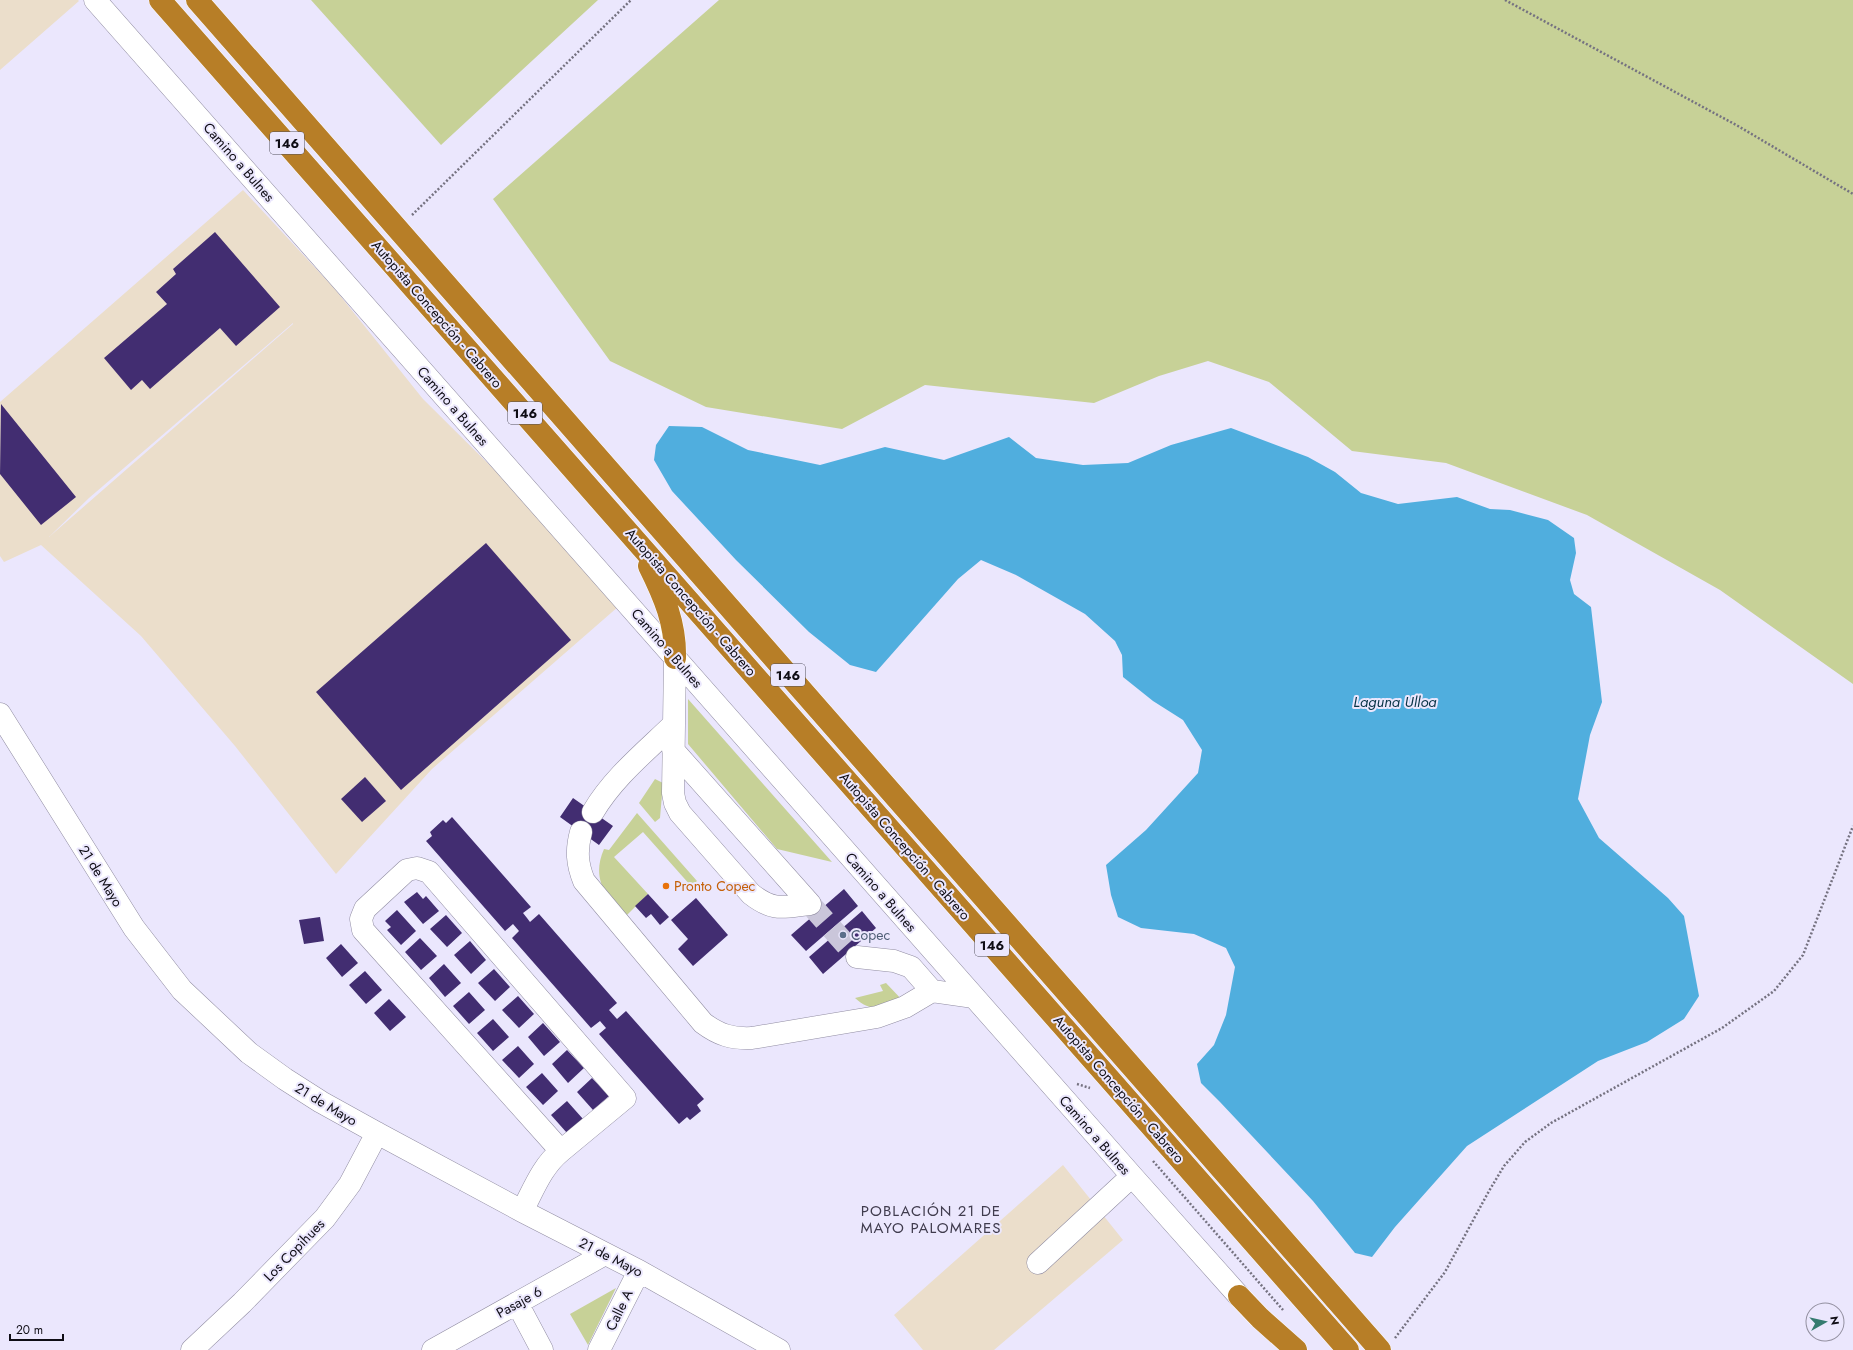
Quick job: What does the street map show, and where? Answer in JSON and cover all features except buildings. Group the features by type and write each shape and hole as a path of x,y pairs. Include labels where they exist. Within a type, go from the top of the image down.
{"highway":[{"name":"Autopista Concepción - Cabrero","path":"160,0 1348,1350"},
{"name":"Autopista Concepción - Cabrero","path":"197,0 397,229 1386,1347"},
{"path":"636,540 669,610 676,640 675,658"},
{"path":"1239,1296 1260,1318 1296,1350"}],"street":[{"name":"Camino a Bulnes","path":"96,0 1239,1296"},
{"path":"673,750 810,904 776,908 762,902 741,882 680,813 674,803 673,793 673,750 673,724 675,658"},
{"name":"21 de Mayo","path":"0,714 134,928 182,990 249,1053 291,1083 377,1133 522,1211 639,1271 778,1350"},
{"path":"593,812 602,797 614,783 673,724"},
{"path":"581,832 577,854 584,881 704,1023 719,1034 734,1038 752,1038 877,1017 905,1007 932,991 974,997"},
{"path":"522,1211 546,1167 561,1151 625,1098 429,872 418,868 407,870 364,909 361,919 363,930 561,1151"},
{"path":"857,957 894,961 911,968 932,991"},
{"name":"Los Copihues","path":"192,1350 242,1303 325,1218 350,1184 377,1133"},
{"path":"1038,1263 1132,1176"},
{"name":"Pasaje 6","path":"436,1349 605,1254"},
{"name":"Calle A","path":"599,1350 639,1271"},
{"path":"517,1303 542,1350"}],"path":[{"path":"397,229 632,0"},
{"path":"1505,0 1738,126 1853,194"},
{"path":"1386,1347 1445,1272 1504,1166 1525,1142 1551,1123 1722,1028 1774,991 1803,955 1853,826"},
{"path":"1070,1082 1089,1087 1093,1092"},
{"path":"1148,1155 1288,1316"}],"shaded area":[{"path":"0,0 78,0 79,1 0,70"},
{"path":"243,190 334,288 423,399 523,498 619,606 432,769 336,874 235,746 141,636 41,545 4,562 0,556 0,402","holes":["293,324 49,537 89,498"]},
{"path":"1063,1165 1123,1240 994,1350 923,1350 894,1315"}],"green space":[{"path":"311,0 598,0 441,145"},
{"path":"719,0 1853,0 1853,684 1720,590 1587,515 1446,463 1352,451 1269,382 1208,361 1159,376 1094,403 925,385 842,429 706,407 610,361 493,199"},
{"path":"688,699 832,862 777,849 688,744"},
{"path":"655,779 663,783 660,818 655,822 639,803"},
{"path":"637,813 697,881 691,886 643,832 614,857 648,894 623,919 602,886 599,869 600,860 604,849 609,850"},
{"path":"886,983 905,1003 873,1008 861,1003 855,998 883,991 880,985"},
{"path":"616,1288 588,1345 570,1314"}],"water":[{"name":"Laguna Ulloa","path":"669,426 702,427 748,450 820,465 885,447 944,460 1009,437 1036,458 1083,465 1128,463 1171,445 1231,428 1308,457 1335,472 1361,493 1398,504 1457,497 1490,509 1510,510 1548,520 1574,538 1576,553 1570,580 1574,594 1591,607 1602,702 1590,735 1578,799 1599,838 1668,898 1684,916 1699,996 1684,1019 1647,1042 1598,1061 1467,1146 1395,1227 1372,1257 1355,1253 1313,1201 1201,1083 1197,1064 1214,1045 1226,1015 1235,967 1226,948 1194,934 1141,928 1118,917 1111,895 1106,865 1146,830 1198,773 1202,750 1183,720 1153,701 1123,677 1122,655 1115,641 1085,614 1016,575 981,560 958,579 876,672 850,665 809,632 736,560 672,491 654,460 656,445"}],"tunnel":[{"path":"810,904 857,957"}],"place":[{"name":"Pronto Copec","path":"666,886"},
{"name":"Copec","path":"843,935"}],"district":[{"name":"POBLACIÓN 21 DE MAYO PALOMARES","path":"931,1220"}]}
